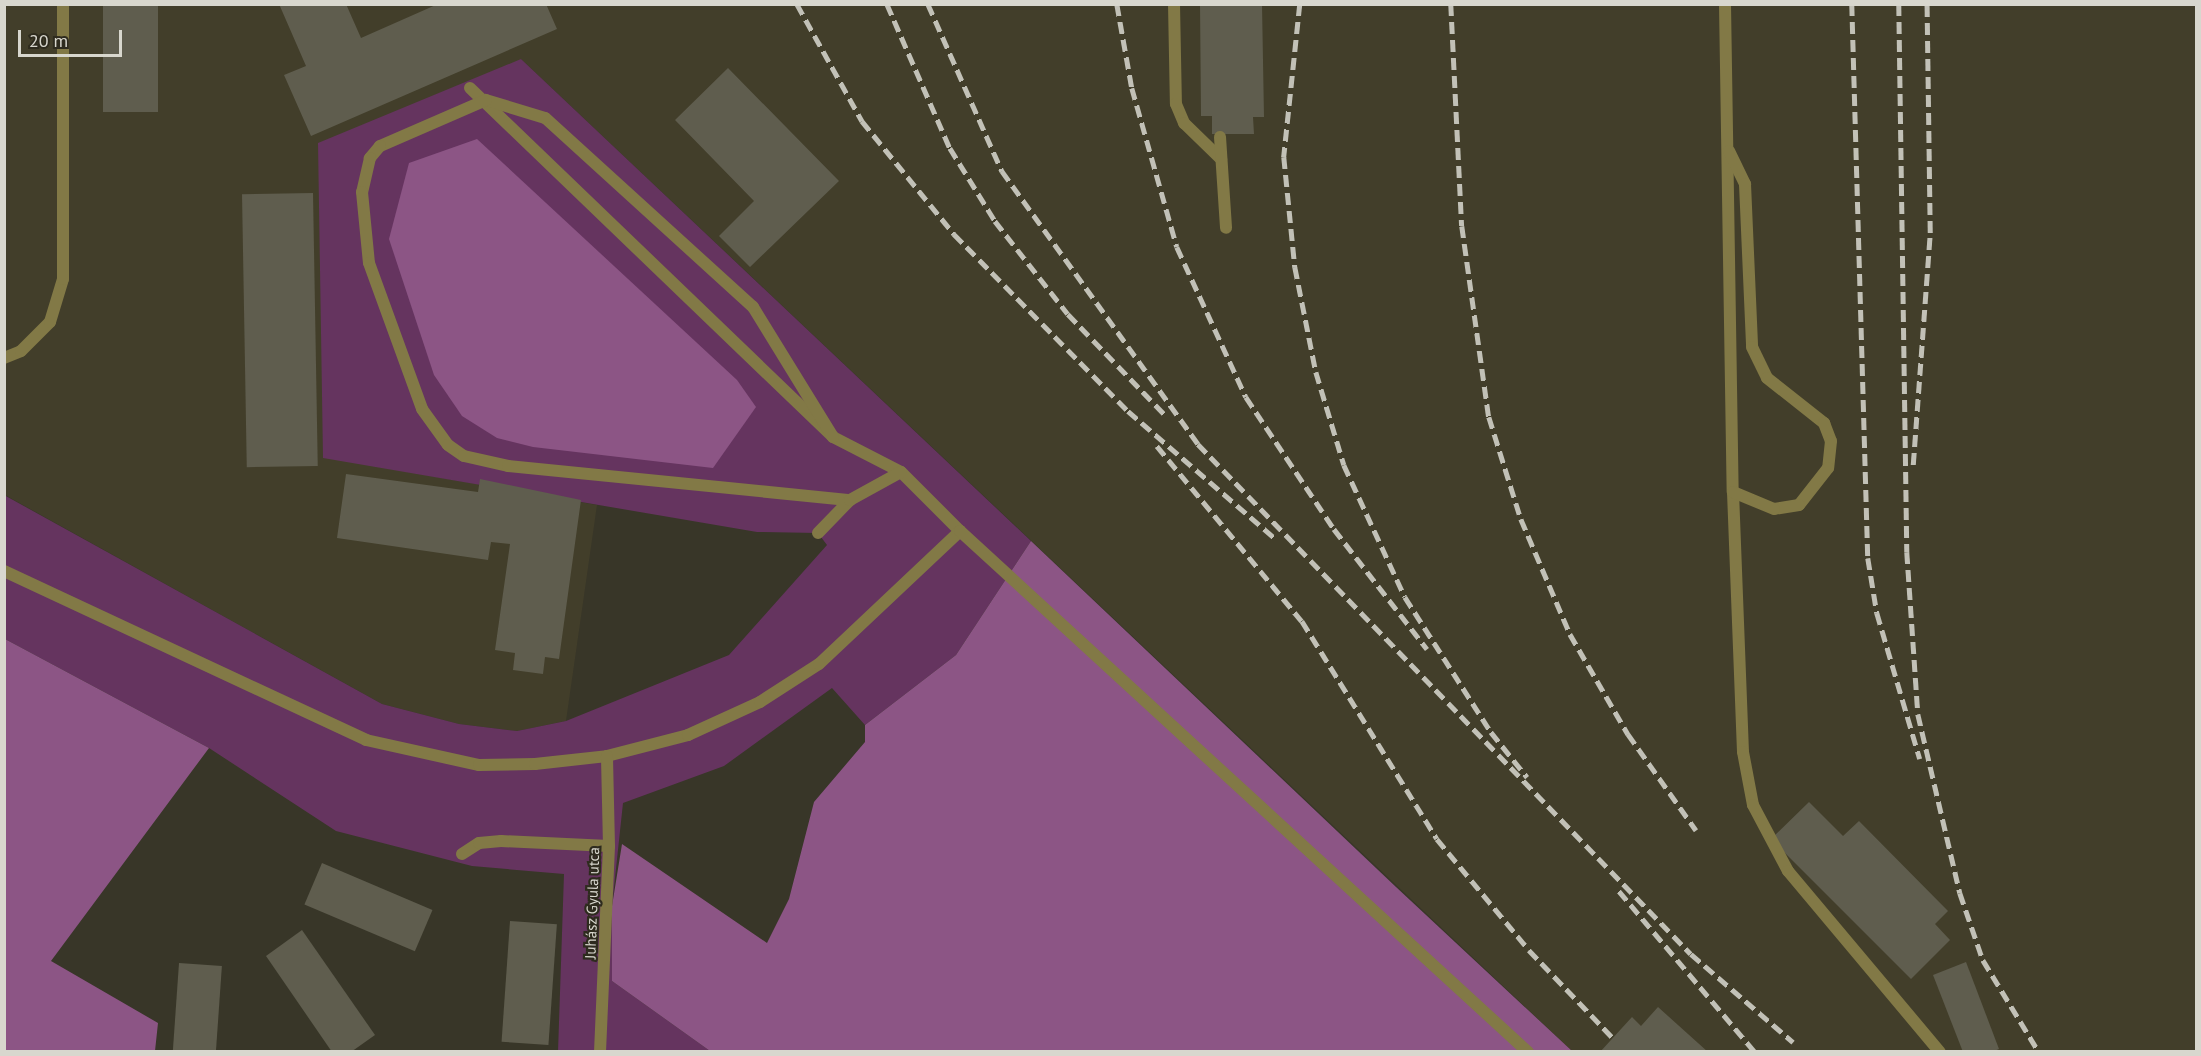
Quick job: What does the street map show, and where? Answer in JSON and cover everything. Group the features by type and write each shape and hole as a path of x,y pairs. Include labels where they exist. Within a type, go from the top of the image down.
{"street":[{"path":"4,358 21,351 50,322 63,279 63,4"},
{"path":"1174,4 1176,104 1184,123 1221,159"},
{"path":"1725,4 1733,492 1743,752 1753,805 1767,840 1788,871 1940,1052"},
{"path":"470,88 486,100 833,438 901,472 960,531 1528,1052"},
{"path":"833,438 753,307 545,118 486,100 380,146 370,158 362,192 369,263 422,409 448,445 464,456 508,466 850,500"},
{"path":"1220,137 1226,228"},
{"path":"1728,148 1745,184 1752,347 1767,378 1824,423 1832,441 1828,468 1799,505 1774,509 1733,492"},
{"path":"818,533 850,500 901,472"},
{"path":"4,571 366,740 479,765 607,756 688,735 760,702 819,664 960,531"},
{"name":"Juhász Gyula utca","path":"600,1052 609,846 607,756"},
{"path":"462,854 479,843 501,841 609,846"}],"shaded area":[{"path":"4,5 2196,5 2196,1051 1572,1051 521,59 323,457 597,505 566,721 517,731 459,724 382,704 5,495"},
{"path":"521,59 1031,541 956,655 865,725 832,688 724,766 623,803 612,906 612,981 710,1051 558,1052 564,874 472,866 336,831 209,748 5,639 4,495 382,704 459,724 517,731 566,721 729,655 827,545 818,533 757,532 323,458 318,143"},
{"path":"477,139 737,380 756,407 713,468 533,447 497,438 462,416 434,375 389,239 409,163"},
{"path":"1031,541 1572,1051 710,1051 612,981 612,906 622,844 767,943 789,899 814,802 865,742 865,725 956,655"},
{"path":"5,639 209,748 51,961 158,1023 155,1051 5,1051"}],"building":[{"path":"103,4 158,4 158,112 103,112"},
{"path":"279,4 346,4 361,38 438,4 546,4 557,29 311,136 284,75 306,66"},
{"path":"1200,4 1262,4 1264,117 1253,117 1254,134 1212,134 1212,116 1201,116"},
{"path":"728,68 839,181 750,267 719,236 754,201 675,120"},
{"path":"313,193 318,466 247,467 242,194"},
{"path":"346,474 478,492 480,479 581,500 559,659 545,657 543,674 513,670 515,653 495,650 510,544 491,542 488,560 337,538"},
{"path":"1809,802 1843,836 1859,821 1948,911 1935,924 1950,940 1911,979 1771,839"},
{"path":"322,863 432,910 415,951 304,904"},
{"path":"510,921 557,924 548,1045 502,1042"},
{"path":"302,930 375,1035 351,1052 332,1052 266,956"},
{"path":"1966,962 1999,1049 1992,1052 1963,1052 1933,975"},
{"path":"179,963 222,966 216,1052 173,1052"},
{"path":"1658,1007 1708,1052 1600,1052 1632,1017 1641,1026"}],"railway":[{"path":"797,4 862,121 954,234 1128,411 1276,539"},
{"path":"887,4 950,148 995,221 1068,314 1166,416"},
{"path":"928,4 1002,171 1198,444 1691,954 1793,1042"},
{"path":"1117,4 1132,88 1177,247 1246,397 1334,529 1427,649"},
{"path":"1300,4 1284,157 1295,267 1316,372 1344,465 1405,597 1491,732 1527,777"},
{"path":"1451,4 1462,226 1489,417 1521,519 1570,634 1628,734 1696,830"},
{"path":"1852,4 1868,558 1877,613 1920,759"},
{"path":"1899,4 1907,552 1918,714 1960,893 1983,960 2039,1052"},
{"path":"1913,465 1930,233 1927,4"},
{"path":"1157,446 1302,621 1437,839 1529,950 1612,1037"},
{"path":"1619,891 1755,1052"}]}
